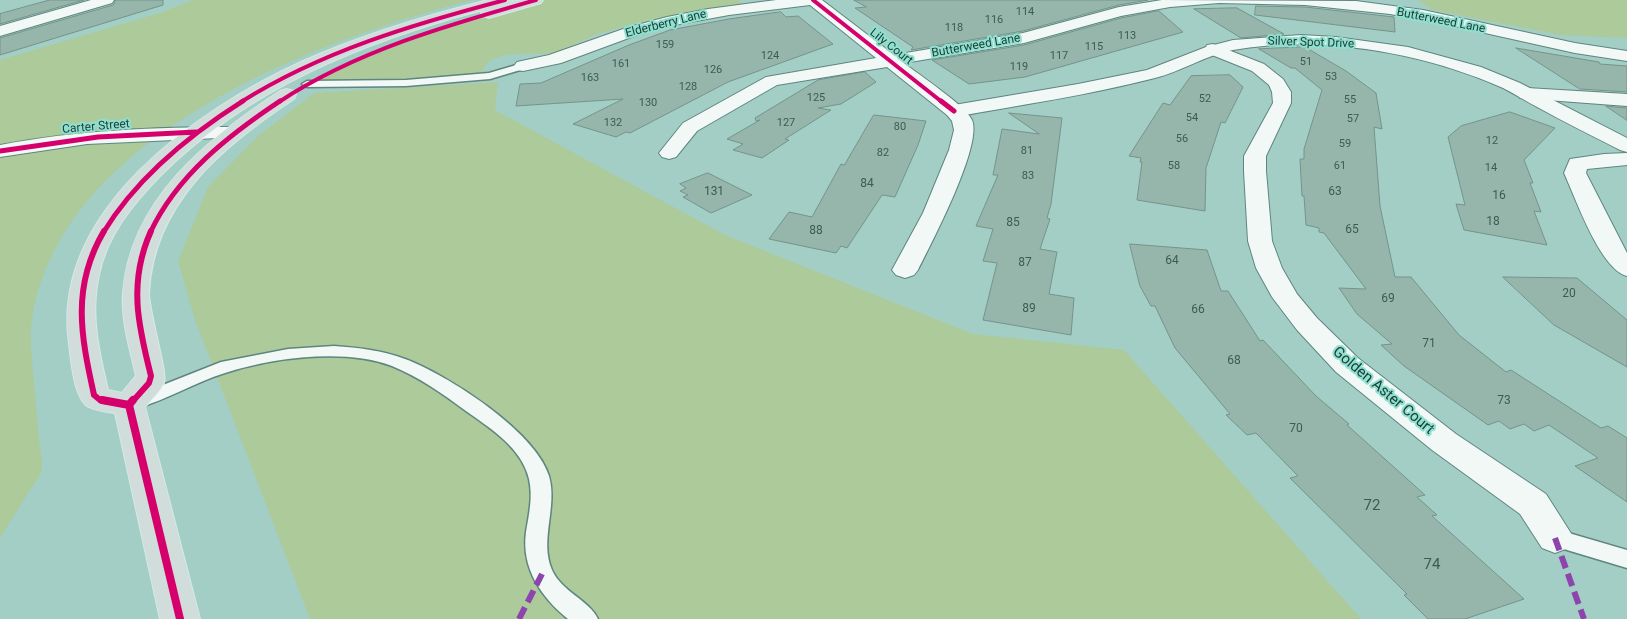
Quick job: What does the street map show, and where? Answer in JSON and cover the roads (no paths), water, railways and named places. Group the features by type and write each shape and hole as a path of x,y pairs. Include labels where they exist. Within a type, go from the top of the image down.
{"main road":[{"path":"129,405 100,400 94,395 81,333 81,302 86,272 97,244 123,204 166,157 196,132 259,91 336,54 400,29 505,0"},
{"path":"129,405 149,383 151,376 140,327 136,296 139,266 148,237 159,216 180,185 202,162 234,132 272,105 308,84 358,59 419,35 536,0"},
{"path":"129,405 180,619"}],"street":[{"path":"0,32 107,0"},
{"name":"Lily Court","path":"813,0 954,111 962,120 964,130 959,150 935,213 905,270"},
{"name":"Elderberry Lane","path":"524,66 559,59 622,34 676,20 717,12 813,0"},
{"name":"Butterweed Lane","path":"670,152 690,126 772,81 1024,38 1118,12 1170,3 1215,0"},
{"name":"Butterweed Lane","path":"1223,0 1289,0 1423,15 1560,46 1627,56"},
{"name":"Silver Spot Drive","path":"954,111 1154,74 1213,49 1245,43 1301,40 1361,45 1453,64 1508,84 1627,146"},
{"name":"Golden Aster Court","path":"1213,49 1261,69 1280,85 1284,94 1282,102 1261,141 1255,156 1255,163 1260,240 1269,268 1285,297 1307,324 1347,365 1444,442 1533,504 1555,538"},
{"path":"1526,94 1627,100"},
{"name":"Carter Street","path":"0,151 98,137 234,132"},
{"path":"1627,159 1578,164 1576,172 1614,254 1627,268"}],"lane":[{"path":"308,84 391,83 490,76 524,66"},
{"path":"129,405 224,367 278,357 345,352 371,355 396,362 445,386 508,433 527,454 538,474 541,497 536,550 542,574 559,598 586,619"},
{"path":"1555,538 1627,559"}]}
